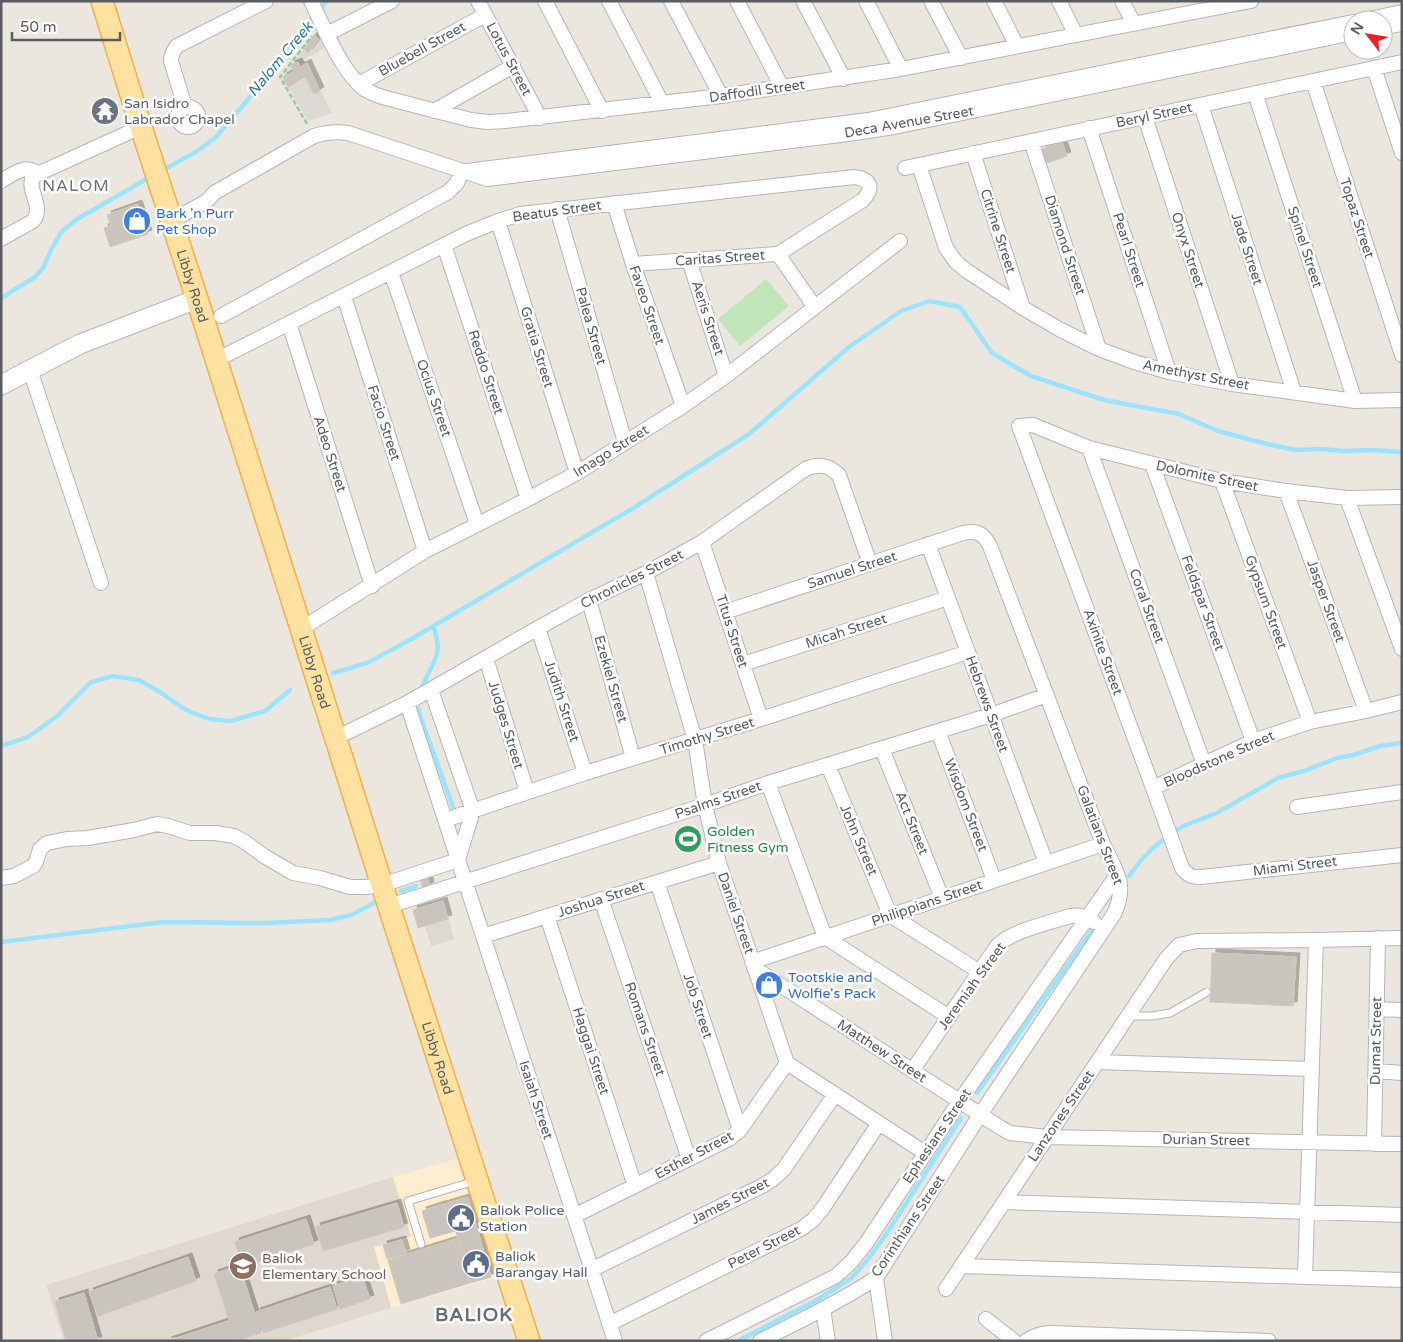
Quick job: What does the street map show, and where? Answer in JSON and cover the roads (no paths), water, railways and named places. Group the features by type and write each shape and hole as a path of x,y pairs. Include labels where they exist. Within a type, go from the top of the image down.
{"main road":[{"name":"Libby Road","path":"102,1 143,135 529,1341"}],"street":[{"path":"185,107 171,61 174,49 266,1"},
{"path":"323,25 392,1"},
{"name":"Lotus Street","path":"478,1 540,118"},
{"path":"545,1 602,111"},
{"path":"609,1 662,103"},
{"path":"671,1 721,96"},
{"path":"737,1 782,87"},
{"path":"803,1 844,79"},
{"path":"866,1 901,69"},
{"path":"931,1 961,58"},
{"path":"994,1 1017,46"},
{"path":"1059,1 1076,35"},
{"path":"1122,1 1134,24"},
{"name":"Daffodil Street","path":"312,3 343,64 359,84 376,95 471,120 488,122 602,111 844,79 1134,24 1194,7 1251,1"},
{"name":"Bluebell Street","path":"359,84 485,15"},
{"name":"Deca Avenue Street","path":"170,217 207,201 214,193 314,136 325,132 348,133 462,171 598,160 859,127 1234,52 1343,28"},
{"name":"Beryl Street","path":"956,262 946,248 912,166 1402,62"},
{"path":"434,111 513,66"},
{"path":"1374,68 1402,153"},
{"name":"Topaz Street","path":"1313,81 1402,355"},
{"name":"Spinel Street","path":"1254,93 1355,401"},
{"name":"Jade Street","path":"1201,105 1294,392"},
{"name":"Onyx Street","path":"1145,117 1232,384"},
{"name":"Pearl Street","path":"1089,128 1169,372"},
{"path":"1,239 36,218 37,210 31,184 33,176 143,135"},
{"name":"Diamond Street","path":"1031,141 1099,349"},
{"name":"Citrine Street","path":"973,154 1024,308"},
{"path":"1,181 26,169 32,169 38,174"},
{"path":"221,316 448,192 457,183 462,171"},
{"name":"Beatus Street","path":"216,360 466,234 520,214 854,177 865,179 868,183"},
{"name":"Caritas Street","path":"633,264 778,254 863,200 869,192 870,187 868,183"},
{"name":"Faveo Street","path":"614,203 633,264 683,406"},
{"name":"Palea Street","path":"557,209 625,442"},
{"name":"Gratia Street","path":"498,221 577,473"},
{"name":"Imago Street","path":"301,629 425,551 528,500 577,473 683,406 726,376 900,241"},
{"name":"Reddo Street","path":"444,245 528,500"},
{"path":"778,254 814,306"},
{"name":"Aeris Street","path":"689,260 726,376"},
{"name":"Amethyst Street","path":"956,262 967,271 1059,329 1099,349 1134,362 1169,372 1232,384 1355,401 1402,400"},
{"name":"Ocius Street","path":"391,272 477,524"},
{"name":"Facio Street","path":"344,296 425,551"},
{"path":"1,384 80,344 197,299"},
{"name":"Adeo Street","path":"289,323 372,586"},
{"path":"30,370 101,583"},
{"name":"Dolomite Street","path":"1018,426 1032,425 1089,448 1222,482 1347,498 1402,497"},
{"name":"Axinite Street","path":"1018,426 1171,841 1182,868 1189,876"},
{"name":"Coral Street","path":"1089,448 1204,764"},
{"name":"Feldspar Street","path":"1152,464 1253,741"},
{"name":"Chronicles Street","path":"336,738 407,704 538,628 702,542 800,472 818,465 832,469 839,475 870,564"},
{"name":"Gypsum Street","path":"1222,482 1310,722"},
{"name":"Jasper Street","path":"1286,491 1366,711"},
{"path":"1347,498 1402,648"},
{"name":"Samuel Street","path":"725,612 962,533 979,533"},
{"name":"Galatians Street","path":"979,533 987,540 990,546 1103,844 1120,883 1121,896 1114,914 980,1115"},
{"name":"Titus Street","path":"702,542 761,719"},
{"name":"Hebrews Street","path":"928,544 1046,863"},
{"name":"Daniel Street","path":"646,573 695,740 705,805 718,863 788,1063"},
{"name":"Micah Street","path":"743,664 948,598"},
{"name":"Ezekiel Street","path":"589,600 633,758"},
{"name":"Judith Street","path":"538,628 585,773"},
{"name":"Timothy Street","path":"445,820 585,773 695,740 968,652"},
{"name":"Judges Street","path":"486,658 527,792"},
{"path":"1,878 14,876 32,866 36,862 40,849 46,843 88,838 161,824 190,833 215,833 239,838 293,873 350,886 366,887 382,884 458,860 473,811 431,690"},
{"name":"Psalms Street","path":"389,906 768,783 991,715 1047,695"},
{"name":"Bloodstone Street","path":"1153,788 1253,741 1310,722 1402,702"},
{"name":"Isaiah Street","path":"407,704 615,1341"},
{"name":"Wisdom Street","path":"938,731 994,880"},
{"name":"Act Street","path":"882,749 942,898"},
{"name":"John Street","path":"828,766 890,915"},
{"path":"768,783 825,937 949,1017"},
{"path":"1297,807 1402,792"},
{"name":"Philippians Street","path":"753,965 825,937 1103,844"},
{"name":"Miami Street","path":"1189,876 1194,878 1402,855"},
{"name":"Joshua Street","path":"483,936 718,863"},
{"name":"Ephesians Street","path":"706,1341 836,1276 852,1261 867,1242 959,1102 1117,875"},
{"name":"Job Street","path":"657,882 740,1130"},
{"name":"Romans Street","path":"601,899 689,1159"},
{"path":"890,915 980,972"},
{"name":"Jeremiah Street","path":"912,1071 997,946 1003,940 1009,936 1070,916 1077,915 1087,918"},
{"name":"Haggai Street","path":"547,916 635,1186"},
{"path":"1087,918 1104,929"},
{"name":"Dumat Street","path":"1374,1144 1378,938"},
{"path":"1305,1277 1316,940 1402,938"},
{"name":"Lanzones Street","path":"946,1289 1166,959 1180,945 1197,941 1316,940"},
{"name":"Matthew Street","path":"753,965 959,1102 1010,1133"},
{"path":"1376,1009 1402,1010"},
{"path":"1097,1062 1312,1069"},
{"path":"788,1063 925,1153"},
{"name":"Esther Street","path":"574,1216 725,1142 740,1130 788,1063"},
{"path":"1376,1071 1402,1073"},
{"name":"James Street","path":"592,1270 773,1179 784,1169 835,1094"},
{"name":"Corinthians Street","path":"760,1341 823,1309 876,1278 980,1115"},
{"name":"Peter Street","path":"609,1324 801,1229 813,1220 823,1208 879,1123"},
{"name":"Durian Street","path":"1010,1133 1047,1137 1402,1144"},
{"path":"1004,1202 1402,1215"},
{"path":"961,1266 1402,1280"},
{"path":"876,1278 885,1341"},
{"path":"823,1309 828,1341"},
{"path":"986,1319 1014,1341"},
{"path":"1026,1341 1032,1336 1050,1333 1269,1341"}],"lane":[{"path":"1128,1016 1152,1016 1170,1013 1207,992"},
{"path":"421,1244 408,1201 477,1180"}],"waterway":[{"name":"Nalom Creek","path":"161,171 194,153 215,138 327,1"},
{"name":"Nalom Creek","path":"1,298 35,277 43,268 62,231 77,219 152,176"},
{"path":"333,673 367,663 408,641 635,507 749,434 849,347 901,311 929,301 960,307 992,353 1031,376 1104,400 1179,414 1218,431 1296,450 1402,452"},
{"path":"423,685 438,651 433,626"},
{"path":"1,746 28,737 56,717 91,682 113,676 139,680 186,710 209,719 231,721 265,711 290,690"},
{"path":"419,709 456,815"},
{"path":"1129,876 1151,850 1183,826 1217,813 1278,778 1304,771 1337,758 1380,746 1402,743"},
{"path":"401,891 416,886"},
{"path":"1,942 163,922 266,923 330,920 351,915 376,902"},
{"path":"977,1093 1093,929"},
{"path":"738,1341 817,1300 850,1279 865,1263 885,1236 961,1118"}],"place":[{"name":"San Isidro Labrador Chapel","path":"105,111"},
{"name":"Bark 'n Purr Pet Shop","path":"137,221"},
{"name":"Golden Fitness Gym","path":"688,839"},
{"name":"Tootskie and Wolfie's Pack","path":"769,985"},
{"name":"Baliok Police Station","path":"461,1218"},
{"name":"Baliok Barangay Hall","path":"476,1264"},
{"name":"Baliok Elementary School","path":"243,1266"}],"district":[{"name":"NALOM","path":"76,186"},
{"name":"BALIOK","path":"474,1315"}]}
